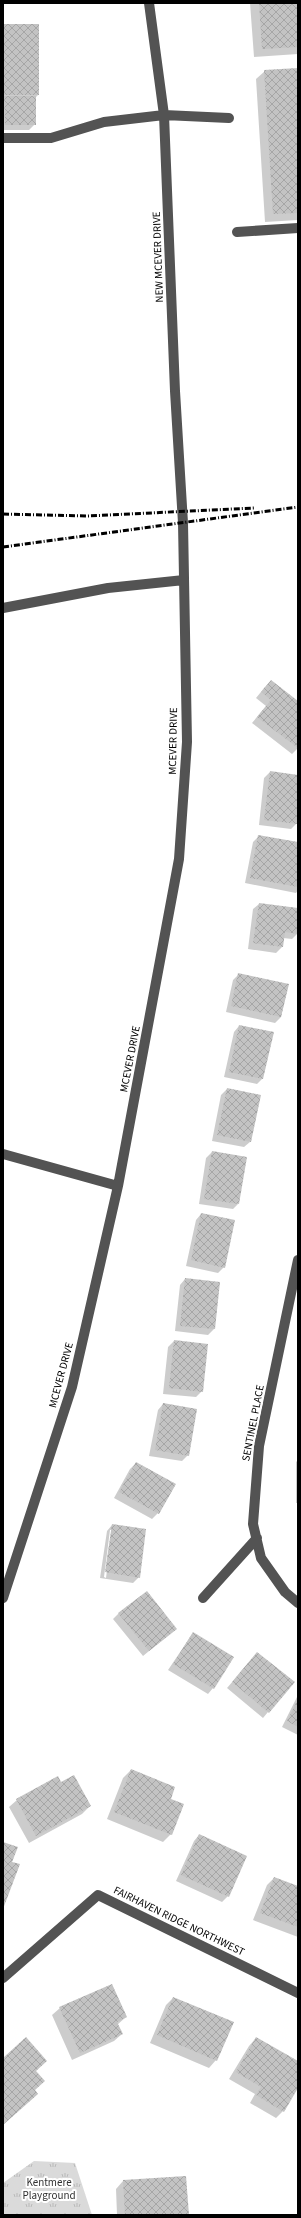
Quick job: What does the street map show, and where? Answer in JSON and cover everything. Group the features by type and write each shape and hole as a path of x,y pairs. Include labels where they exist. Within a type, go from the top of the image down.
{"street":[{"name":"NEW MCEVER DRIVE","path":"148,3 164,115 175,391 182,511"},
{"path":"3,138 51,138 104,122 164,115 229,118"},
{"path":"237,232 298,228"},
{"name":"MCEVER DRIVE","path":"3,1598 72,1387 118,1186 179,859 187,742 182,511"},
{"path":"3,608 108,588 184,580"},
{"path":"3,1154 118,1186"},
{"name":"SENTINEL PLACE","path":"298,1260 258,1446 253,1524 261,1558 285,1592 298,1603"},
{"path":"202,1598 256,1538"},
{"name":"FAIRHAVEN RIDGE NORTHWEST","path":"3,1978 98,1895 298,1994"}],"green space":[{"name":"Kentmere Playground","path":"34,2161 75,2163 92,2215 3,2215 3,2183"}],"building":[{"path":"259,3 298,3 298,47 262,49"},
{"path":"3,24 39,24 39,95 3,95"},
{"path":"298,68 298,213 273,214 264,70"},
{"path":"4,96 36,96 36,125 5,125"},
{"path":"271,680 298,701 298,748 257,717 271,700 261,692"},
{"path":"270,771 298,775 298,824 264,820"},
{"path":"258,835 298,842 298,887 250,878"},
{"path":"259,903 298,908 298,934 285,932 283,947 253,943"},
{"path":"238,973 289,984 281,1017 231,1006"},
{"path":"239,1025 274,1032 263,1079 229,1072"},
{"path":"227,1088 261,1095 251,1142 217,1135"},
{"path":"212,1151 247,1157 239,1204 204,1199"},
{"path":"201,1213 235,1220 225,1268 191,1260"},
{"path":"185,1278 220,1282 215,1329 180,1326"},
{"path":"174,1340 208,1344 203,1392 169,1388"},
{"path":"163,1403 197,1409 189,1456 155,1450"},
{"path":"136,1462 176,1484 159,1514 119,1492"},
{"path":"112,1524 146,1529 140,1578 105,1572"},
{"path":"147,1591 177,1629 149,1651 118,1613"},
{"path":"193,1632 234,1657 214,1689 173,1664"},
{"path":"257,1652 295,1682 269,1713 232,1682"},
{"path":"298,1699 298,1727 287,1721"},
{"path":"131,1769 175,1787 171,1799 184,1804 172,1835 114,1812"},
{"path":"74,1775 91,1806 36,1836 16,1799 58,1776 61,1782"},
{"path":"199,1834 247,1856 229,1897 181,1875"},
{"path":"3,1842 18,1847 12,1862 20,1864 3,1909"},
{"path":"274,1877 298,1886 298,1927 260,1913"},
{"path":"112,1984 127,2017 117,2022 123,2034 80,2053 59,2007"},
{"path":"173,1997 234,2022 217,2061 157,2035"},
{"path":"26,2037 47,2061 36,2071 45,2081 35,2090 38,2094 3,2125 3,2058"},
{"path":"256,2037 298,2061 298,2088 284,2112 256,2095 261,2087 236,2072"},
{"path":"186,2176 189,2215 125,2215 123,2180"}],"railway":[{"path":"3,547 298,507"},
{"path":"3,514 87,516 254,508"}]}
